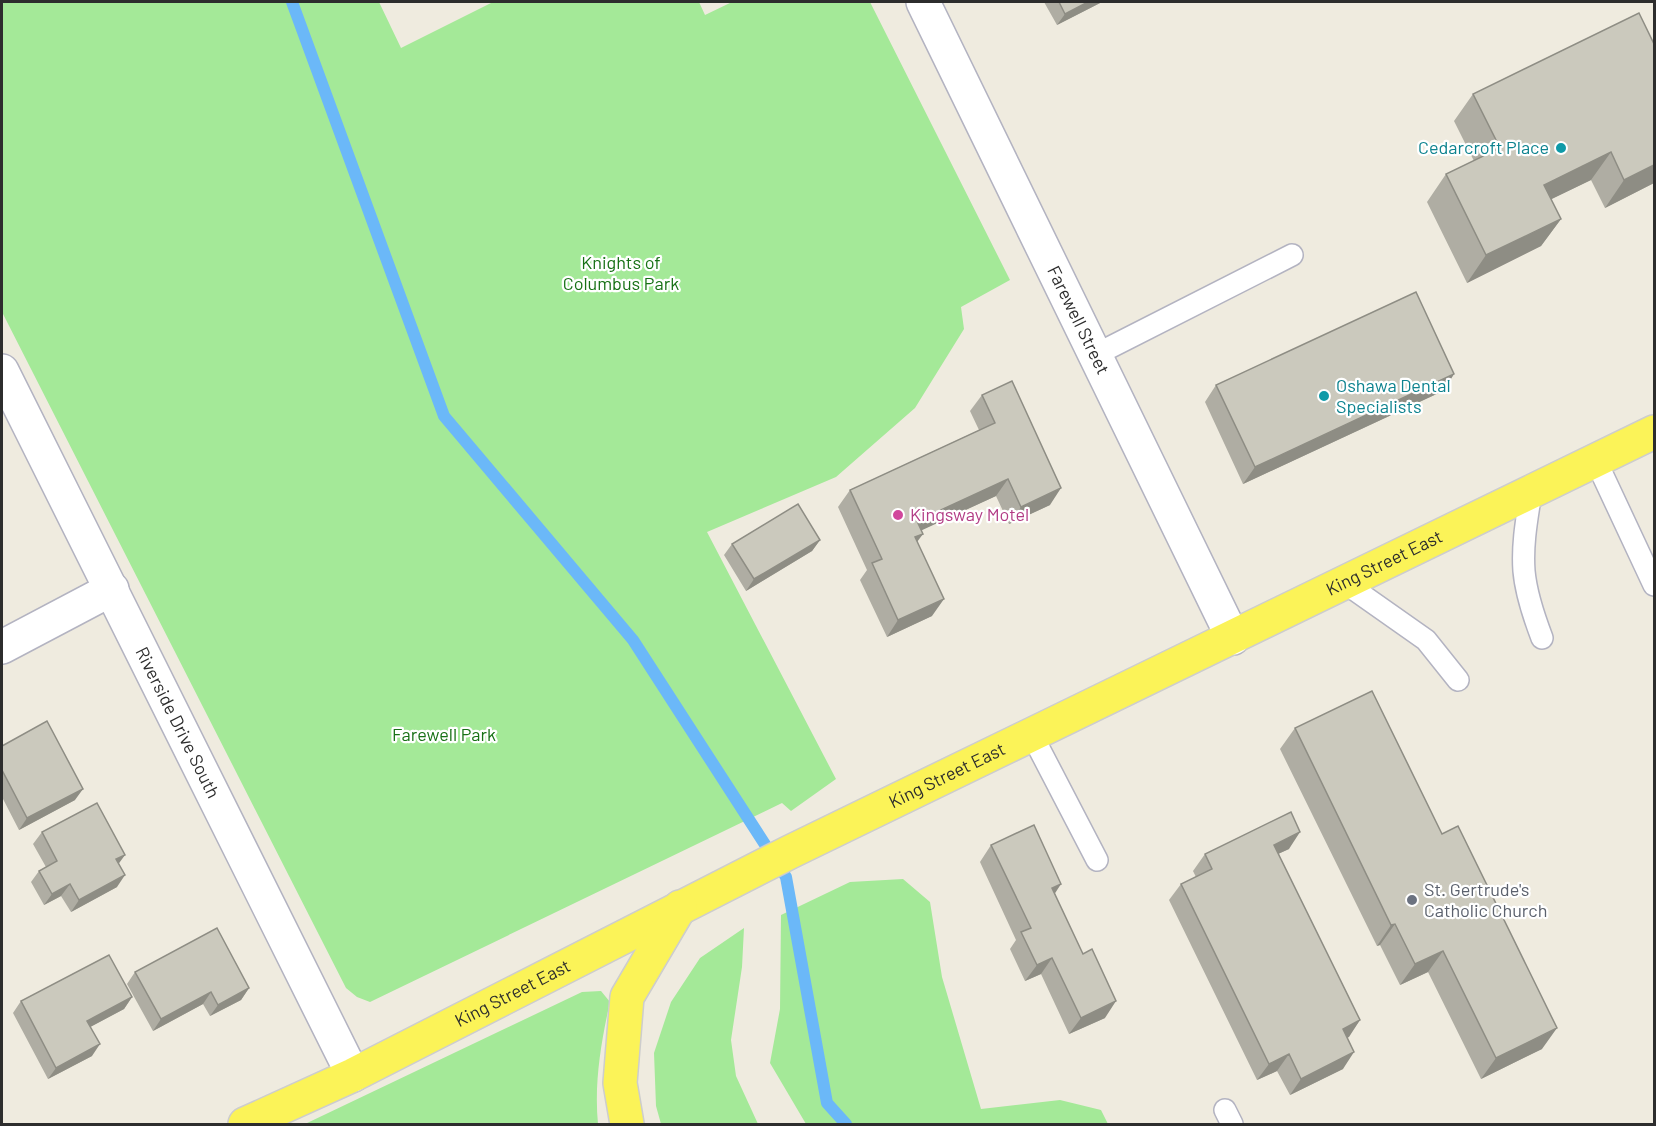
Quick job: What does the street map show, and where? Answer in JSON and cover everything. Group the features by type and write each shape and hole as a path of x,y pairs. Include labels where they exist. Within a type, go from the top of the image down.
{"main road":[{"name":"King Street East","path":"245,1125 354,1075 790,852 1654,432"},
{"path":"627,1125 620,1083 627,997 680,907"}],"street":[{"name":"Farewell Street","path":"923,2 1233,638"},
{"name":"Riverside Drive South","path":"2,371 354,1075"},
{"path":"2,647 112,589"}],"lane":[{"path":"1095,355 1292,255"},
{"path":"1596,461 1654,585"},
{"path":"1531,492 1524,541 1524,573 1530,603 1542,638"},
{"path":"1345,583 1426,640 1458,680"},
{"path":"1032,735 1097,860"}],"green space":[{"path":"2,2 379,2 401,48 493,2 699,2 705,15 732,2 870,2 1010,280 961,307 964,329 915,408 836,477 707,532 836,779 791,811 782,803 370,1002 357,997 346,988 2,312"},
{"path":"903,879 930,902 942,977 981,1109 1060,1100 1101,1110 1108,1124 806,1124 770,1063 780,1009 781,915 850,882"},
{"path":"744,928 742,967 731,1040 736,1076 758,1124 661,1124 656,1106 654,1053 671,1002 700,958"},
{"path":"601,991 610,1002 599,1063 598,1124 305,1124 582,992"}],"building":[{"path":"1059,2 1088,2 1065,14"},
{"name":"Cedarcroft Place","path":"1639,13 1654,44 1654,165 1624,180 1611,152 1544,185 1561,219 1486,255 1446,174 1500,148 1473,94"},
{"name":"Oshawa Dental Specialists","path":"1416,292 1454,374 1255,467 1216,385"},
{"name":"Kingsway Motel","path":"1012,381 1061,488 1021,507 1008,479 917,521 923,534 915,537 944,599 898,620 872,563 882,559 850,490 995,423 982,395"},
{"path":"798,504 820,540 754,579 732,544"},
{"name":"St. Gertrude's Catholic Church","path":"1372,691 1442,834 1458,826 1557,1028 1496,1058 1443,951 1415,964 1395,924 1391,925 1295,728"},
{"path":"47,721 83,789 27,818 2,770 2,746"},
{"path":"97,803 125,855 116,859 125,875 79,900 70,884 52,894 39,871 57,861 42,832"},
{"path":"1291,812 1300,832 1274,845 1360,1020 1343,1029 1354,1052 1301,1079 1289,1054 1269,1064 1181,884 1212,869 1205,854"},
{"path":"1034,825 1061,884 1052,888 1083,954 1092,949 1116,1001 1081,1018 1052,958 1037,965 1021,932 1031,928 991,845"},
{"path":"217,928 249,988 218,1005 211,992 161,1019 135,972"},
{"path":"109,955 132,997 87,1021 100,1044 56,1068 21,1001"}],"waterway":[{"path":"292,2 444,416 633,640 786,877 827,1103 846,1124"}],"place":[{"name":"Cedarcroft Place","path":"1561,148"},
{"name":"Oshawa Dental Specialists","path":"1324,396"},
{"name":"Kingsway Motel","path":"898,515"},
{"name":"St. Gertrude's Catholic Church","path":"1412,900"}],"park label":[{"name":"Knights of Columbus Park","path":"621,273"},
{"name":"Farewell Park","path":"444,735"}]}
